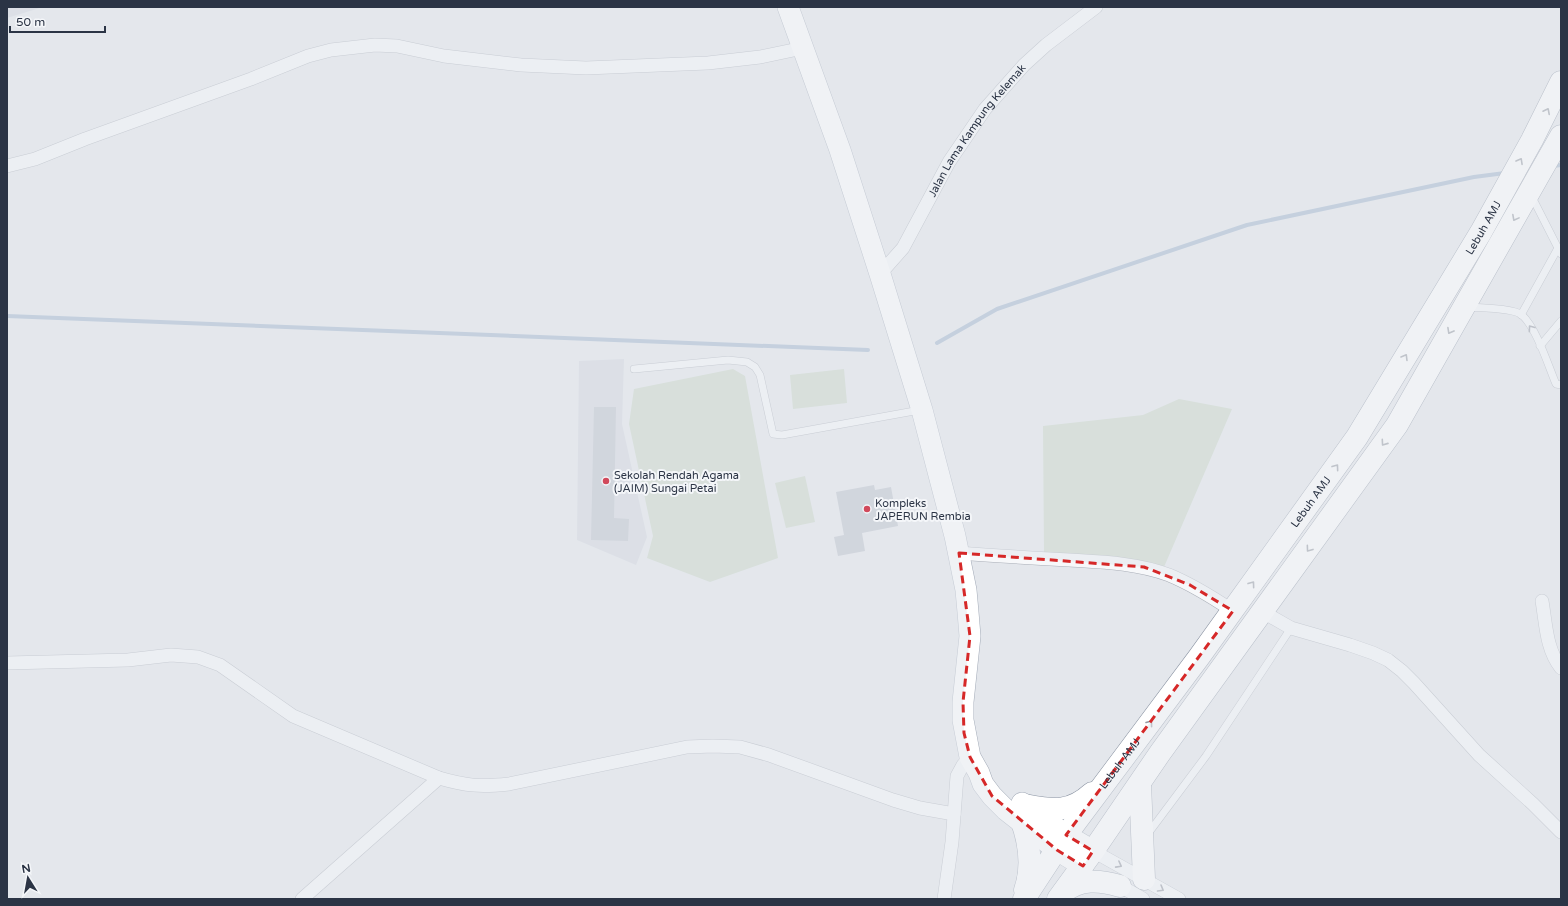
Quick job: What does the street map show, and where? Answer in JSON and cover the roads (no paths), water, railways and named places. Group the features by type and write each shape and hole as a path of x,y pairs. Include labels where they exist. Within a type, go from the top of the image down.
{"highway":[{"name":"Lebuh AMJ","path":"1023,899 1062,842 1233,611 1357,437 1481,232 1532,140 1561,82"},
{"name":"Lebuh AMJ","path":"1059,897 1140,784 1160,753 1397,425 1558,142"},
{"path":"1023,899 1031,867 1029,843 1023,813 1073,807 1090,795 1110,776"},
{"path":"1140,784 1143,889"},
{"path":"1059,897 1066,890 1085,881 1103,881 1120,886"}],"main road":[{"path":"788,7 840,150 880,274 922,410 959,553 966,590 970,636 963,702 963,720 975,765 983,784 992,796 1006,810 1023,813 1062,842 1088,858"}],"street":[{"name":"Jalan Lama Kampung Kelemak","path":"880,274 903,248 949,162 985,109 1024,65 1046,45 1096,7"},
{"path":"7,166 35,159 92,136 250,79 296,60 331,50 375,45 397,46 444,56 513,64 586,68 708,63 760,57 803,48"},
{"path":"959,553 1112,563 1144,567 1168,575 1190,585 1213,597 1233,611"},
{"path":"1542,601 1552,654 1561,668"},
{"path":"1263,612 1291,628 1350,645 1388,660 1402,671 1479,755 1533,804 1561,832"},
{"path":"7,663 128,660 171,655 198,657 220,665 293,716 439,778 460,784 484,787 509,784 687,747 740,747 769,755 893,800 920,808 954,814"},
{"path":"944,899 950,857 957,776 963,765 975,765"},
{"path":"302,899 439,778"},
{"path":"1088,858 1120,886 1143,889 1179,899"},
{"path":"1088,858 1143,889"}],"lane":[{"path":"1521,315 1559,251 1531,188"},
{"path":"1464,307 1496,308 1521,315 1536,334 1556,384 1561,385"},
{"path":"1540,346 1561,321"},
{"path":"634,369 728,360 747,362 755,367 760,375 773,434 782,435 922,410"},
{"path":"1142,841 1206,756 1291,628"}],"waterway":[{"path":"1553,166 1561,165"},
{"path":"937,343 997,309 1247,225 1474,177 1505,173"},
{"path":"7,316 868,350"}],"place":[{"name":"Sekolah Rendah Agama (JAIM) Sungai Petai","path":"606,481"},
{"name":"Kompleks JAPERUN Rembia","path":"867,509"}]}
